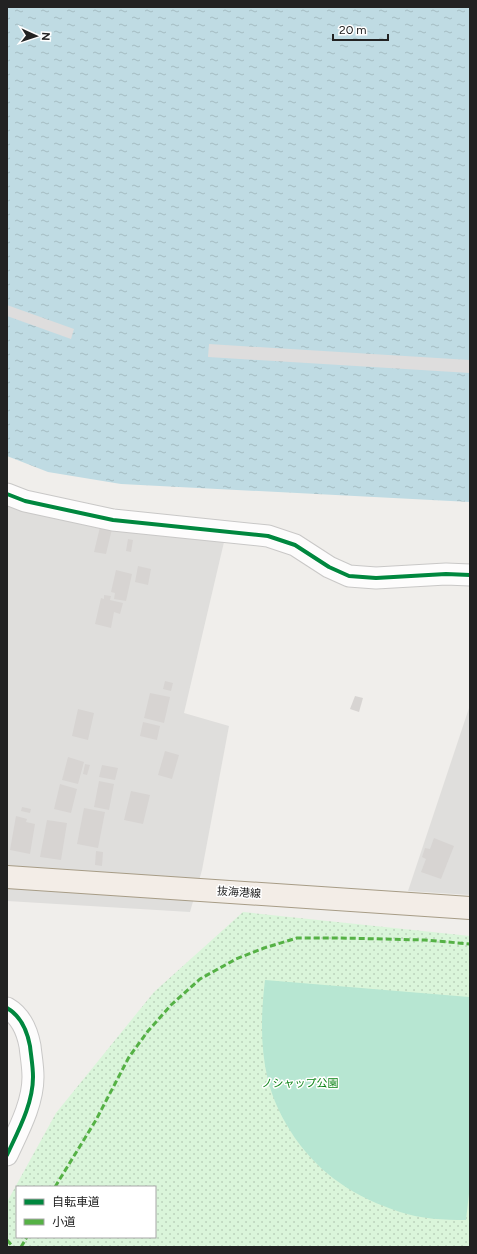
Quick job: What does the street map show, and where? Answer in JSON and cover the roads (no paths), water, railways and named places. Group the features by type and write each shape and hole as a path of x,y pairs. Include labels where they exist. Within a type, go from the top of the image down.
{"main road":[{"name":"抜海港線","path":"7,877 470,908"}],"street":[{"path":"7,494 25,501 113,520 268,536 295,544 329,567 349,576 376,578 446,574 470,575"},
{"path":"7,1008 23,1022 29,1041 33,1078 32,1092 23,1119 9,1145"}],"water":[{"path":"7,7 470,7 470,502 121,484 48,472 7,456"}],"park label":[{"name":"ノシャップ公園","path":"300,1083"}]}
